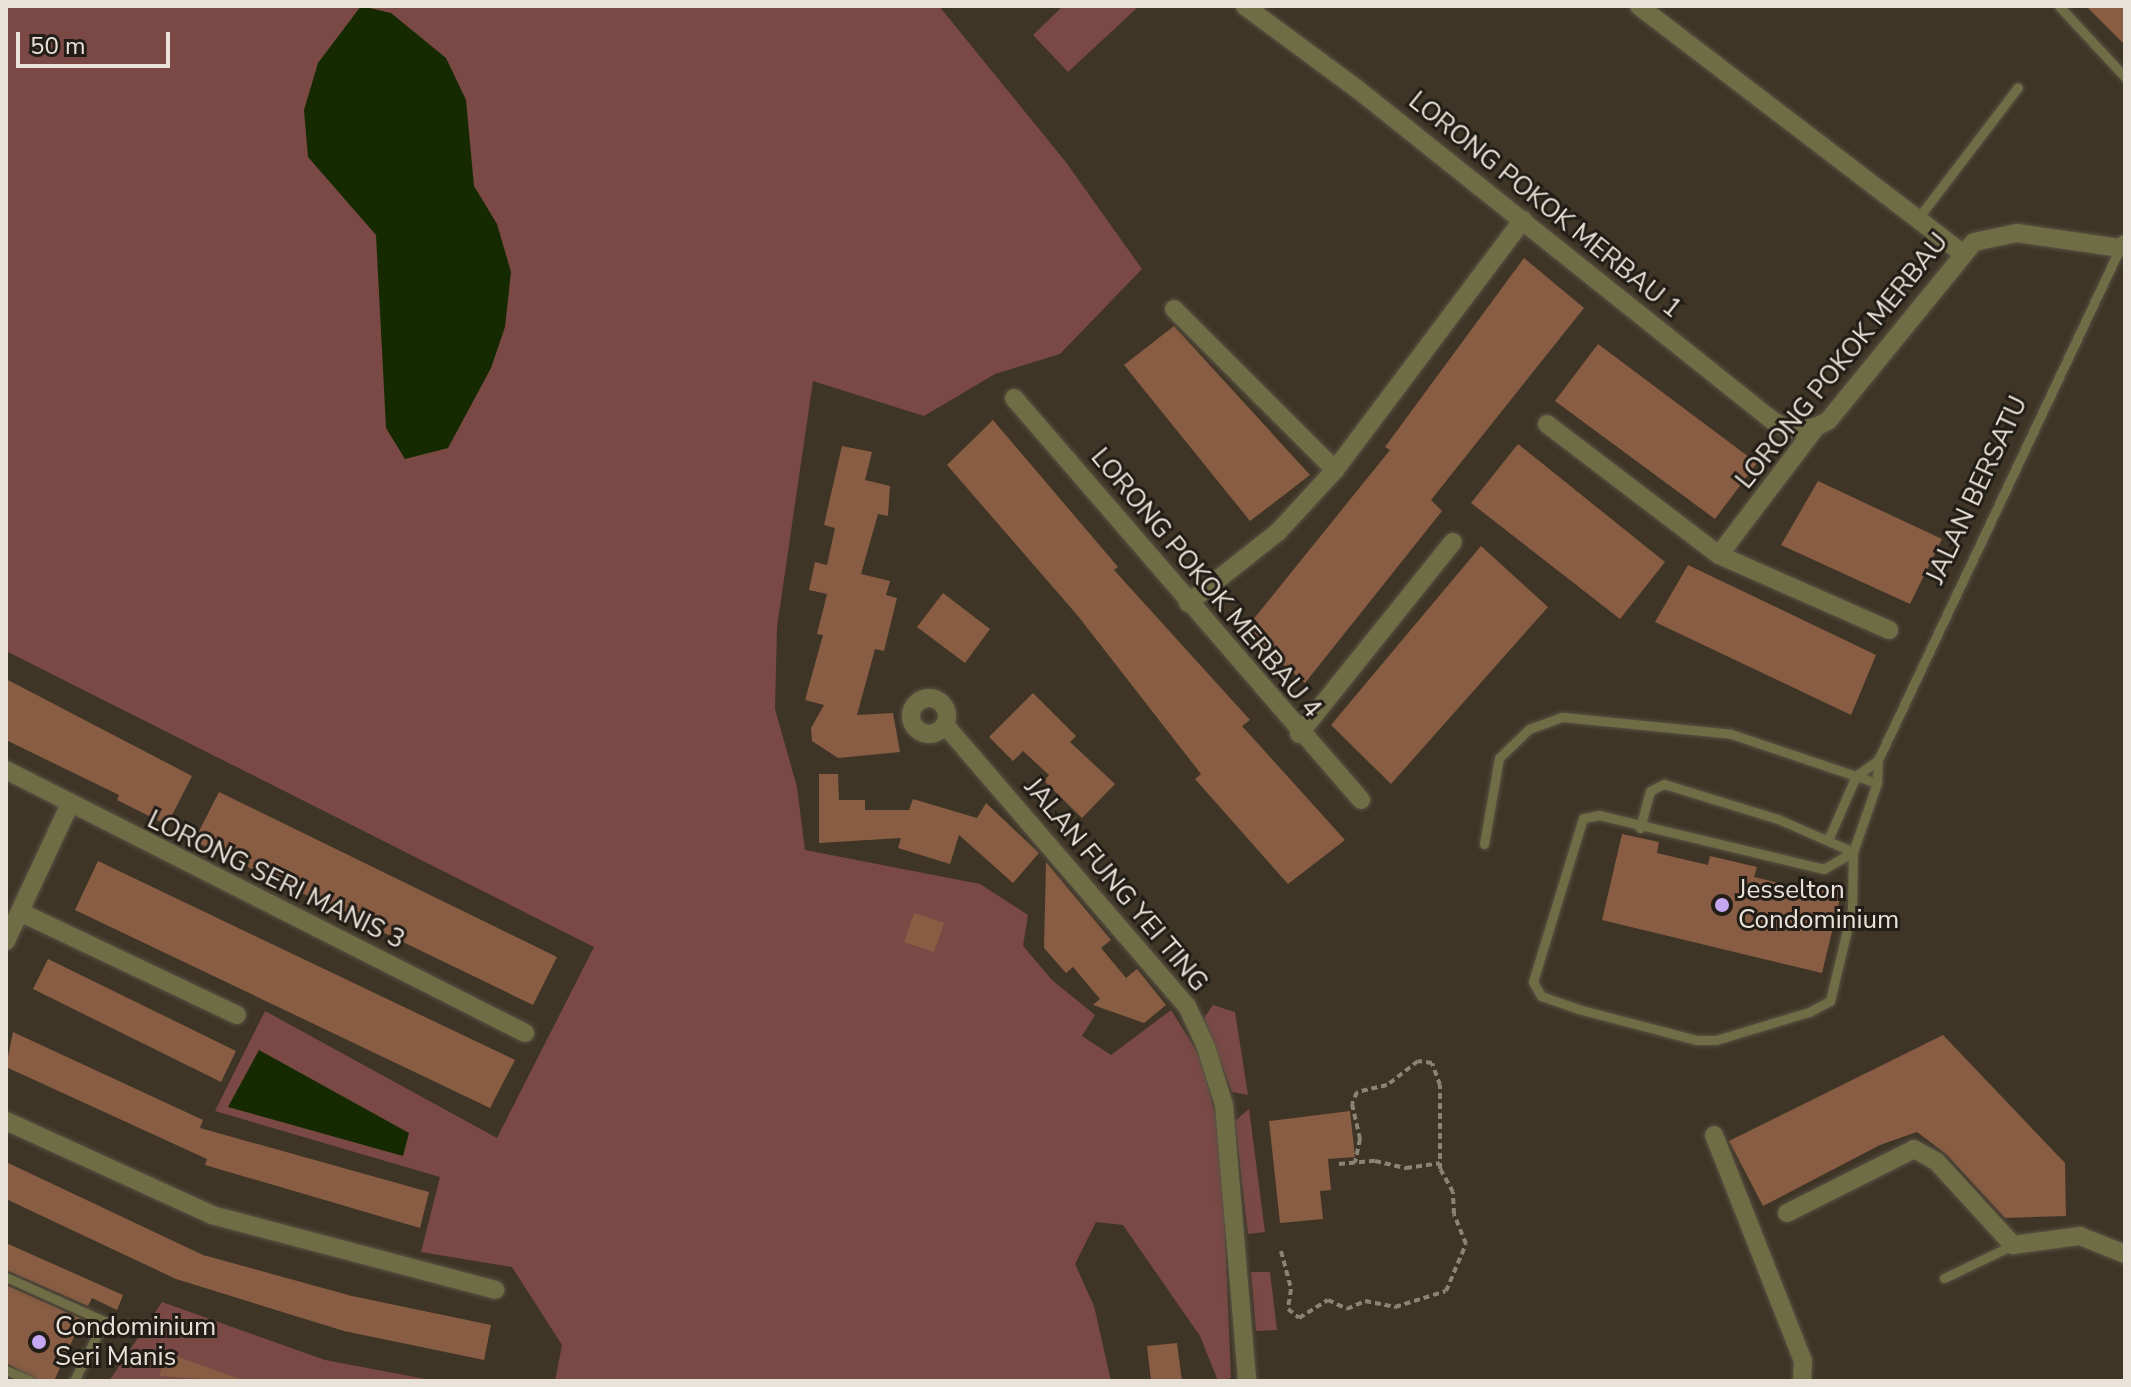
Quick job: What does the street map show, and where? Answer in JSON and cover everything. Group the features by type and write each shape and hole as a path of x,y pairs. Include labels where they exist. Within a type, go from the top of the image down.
{"street":[{"name":"LORONG POKOK MERBAU 1","path":"1245,6 1523,220 1773,421 1789,429 1816,427"},
{"path":"1639,6 1916,221 1962,253"},
{"path":"1188,603 1278,532 1335,470 1523,220"},
{"name":"LORONG POKOK MERBAU","path":"1719,555 1816,427 1828,421 1962,253 1989,236 2017,233 2122,246"},
{"path":"1174,309 1335,470"},
{"name":"LORONG POKOK MERBAU 4","path":"1014,398 1299,734 1361,800"},
{"path":"1547,424 1719,555 1889,630"},
{"path":"1299,734 1453,542"},
{"name":"JALAN FUNG YEI TING","path":"945,725 1187,1006 1206,1047 1224,1105 1247,1381"},
{"name":"LORONG SERI MANIS 3","path":"6,770 69,806 525,1033"},
{"path":"6,941 69,806"},
{"path":"20,912 237,1015"},
{"path":"6,1121 212,1215 360,1259 495,1290"},
{"path":"1714,1135 1803,1361 1802,1381"},
{"path":"1787,1213 1914,1149 1937,1162 2013,1245 2080,1236 2125,1254"}],"lane":[{"path":"2059,6 2125,77"},
{"path":"1916,221 2018,87"},
{"name":"JALAN BERSATU","path":"1640,828 1599,815 1577,825 1533,982 1541,996 1578,1009 1696,1040 1716,1040 1809,1012 1830,1001 1852,909 1853,852 1877,783 1878,760 2122,246"},
{"path":"1484,844 1499,758 1529,729 1562,717 1731,734 1877,783"},
{"name":"JALAN BERSATU","path":"1856,776 1878,760"},
{"path":"1828,840 1856,776"},
{"path":"1664,784 1828,840 1853,852 1824,869 1640,828 1650,791 1664,784"},
{"path":"1944,1278 2013,1245"},
{"path":"6,1277 104,1321 74,1381"},
{"path":"6,1370 31,1381"}],"path":[{"path":"1281,1251 1291,1289 1288,1309 1294,1316 1304,1317 1328,1300 1347,1309 1365,1301 1395,1307 1438,1297 1449,1287 1466,1244 1440,1163 1438,1072 1432,1063 1423,1061 1387,1085 1357,1092 1352,1104 1360,1139 1355,1162"},
{"path":"1339,1164 1355,1162 1406,1168 1440,1163"}],"shaded area":[{"path":"6,6 939,6 1065,161 1142,269 1060,354 995,374 924,416 813,381 777,627 775,709 797,787 805,850 980,884 1028,915 1023,946 1052,980 1095,1015 1082,1036 1111,1055 1171,1010 1201,1058 1221,1138 1231,1378 1218,1381 1200,1336 1123,1225 1096,1222 1075,1264 1094,1306 1111,1381 555,1381 562,1345 512,1267 421,1252 440,1177 215,1111 265,1011 497,1138 594,947 6,651"},
{"path":"361,6 391,13 446,58 466,100 474,186 497,224 511,272 505,327 491,368 448,448 405,459 386,428 376,235 308,157 304,110 318,63"},
{"path":"1063,6 1133,6 1136,9 1068,72 1033,35"},
{"path":"1213,1005 1235,1012 1248,1095 1232,1092 1204,1018"},
{"path":"259,1050 409,1133 403,1156 228,1107"},
{"path":"1249,1109 1265,1232 1248,1234 1235,1121"},
{"path":"1251,1272 1270,1272 1277,1330 1256,1331"},
{"path":"162,1302 325,1360 436,1381 109,1381"}],"building":[{"path":"2086,6 2125,6 2125,45"},
{"path":"1524,258 1584,308 1431,500 1442,511 1305,683 1244,631 1390,450 1385,447"},
{"path":"1174,326 1310,475 1250,521 1124,365"},
{"path":"1598,344 1757,463 1715,519 1555,401"},
{"path":"993,420 1118,567 1114,570 1250,720 1242,726 1345,840 1288,884 1195,779 1201,774 1078,616 947,465"},
{"path":"1518,444 1665,562 1620,619 1471,503"},
{"path":"842,446 872,452 865,480 890,486 888,516 878,514 861,574 890,581 886,595 897,598 884,651 875,649 857,715 893,713 900,752 838,758 812,741 811,728 824,705 805,700 823,635 817,634 827,594 809,590 815,562 827,565 835,528 824,525"},
{"path":"1818,481 1942,539 1910,604 1781,545"},
{"path":"1481,546 1548,607 1391,784 1331,725"},
{"path":"1688,565 1876,655 1851,715 1655,622"},
{"path":"943,593 990,629 965,663 917,627"},
{"path":"6,679 192,776 167,825 117,800 119,795 6,740"},
{"path":"1033,693 1076,736 1070,742 1115,784 1082,818 1044,781 1049,775 1023,751 1013,761 989,737"},
{"path":"819,774 838,774 839,800 865,800 865,810 909,810 913,799 977,818 986,803 1039,853 1013,883 959,835 950,864 898,848 901,838 819,843"},
{"path":"219,792 557,957 533,1005 194,841"},
{"name":"Jesselton Condominium","path":"1622,834 1659,842 1657,853 1708,865 1710,856 1757,867 1754,877 1804,889 1806,882 1842,890 1822,973 1602,920"},
{"path":"98,861 515,1060 490,1108 75,910"},
{"path":"1046,862 1111,940 1101,948 1126,978 1137,969 1166,1005 1144,1023 1093,1005 1100,999 1073,967 1066,973 1044,948"},
{"path":"914,913 944,923 934,952 904,942"},
{"path":"48,959 236,1051 221,1082 33,989"},
{"path":"13,1032 203,1120 200,1128 429,1192 420,1228 205,1165 207,1159 6,1067"},
{"path":"1943,1035 2065,1163 2066,1216 2005,1218 1946,1154 1917,1132 1880,1145 1763,1206 1729,1141"},
{"path":"1350,1111 1355,1157 1328,1159 1331,1190 1320,1191 1323,1219 1280,1223 1269,1121"},
{"path":"6,1162 203,1255 352,1296 491,1325 484,1360 344,1331 176,1279 6,1199"},
{"path":"6,1243 123,1295 117,1310 92,1298 88,1306 6,1270"},
{"name":"Condominium Seri Manis","path":"6,1285 82,1319 54,1381 38,1381 6,1363"},
{"path":"1177,1343 1182,1381 1151,1381 1147,1346"},
{"path":"167,1353 240,1379 240,1381 159,1376"}],"place":[{"name":"Jesselton Condominium","path":"1722,905"},
{"name":"Condominium Seri Manis","path":"39,1342"}]}
